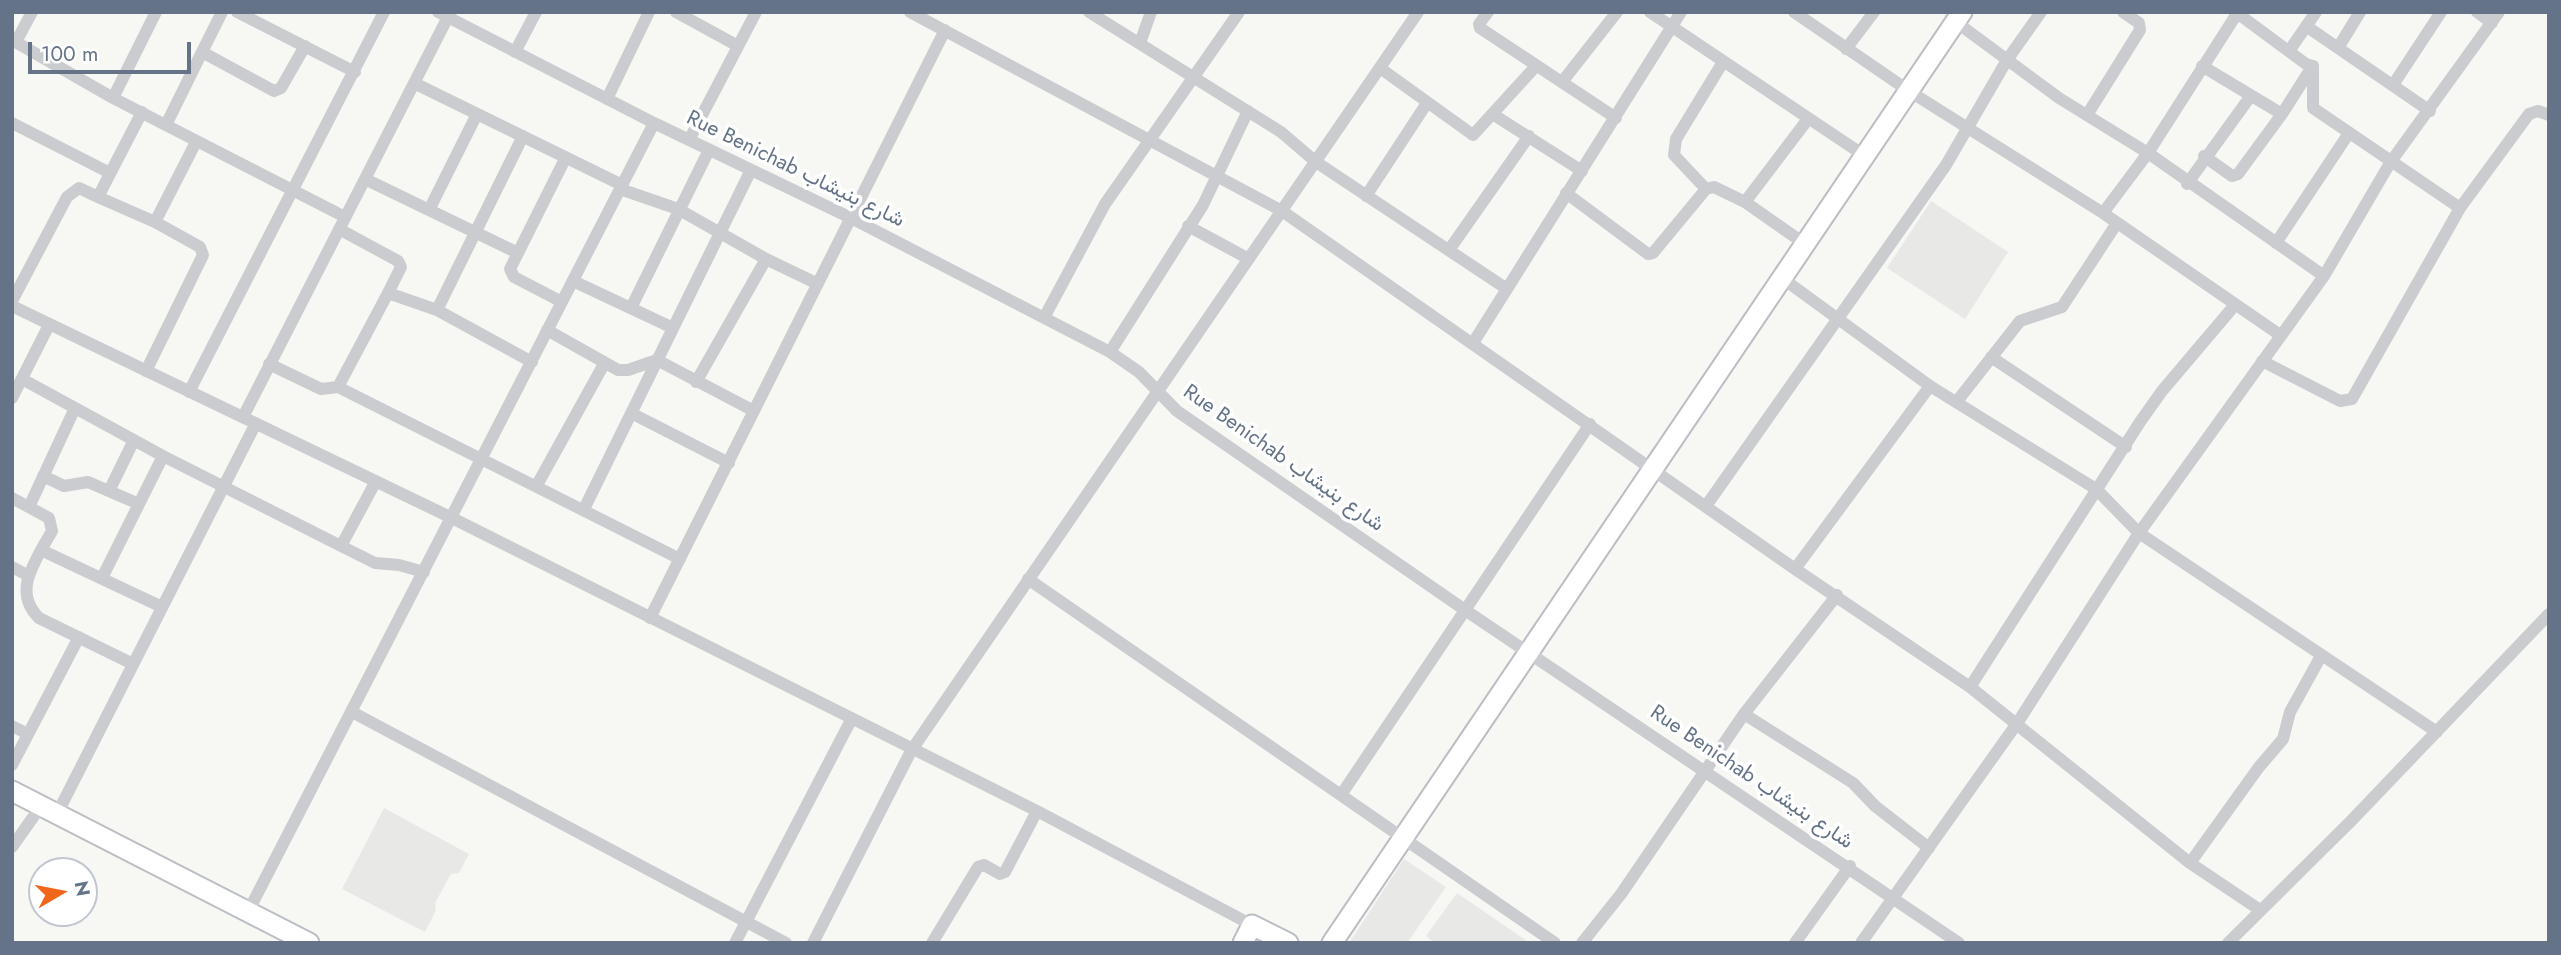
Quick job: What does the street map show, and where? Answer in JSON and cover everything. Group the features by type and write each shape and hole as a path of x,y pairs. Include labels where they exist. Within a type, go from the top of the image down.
{"street":[{"path":"32,12 14,41 113,98 345,217"},
{"path":"113,98 156,12"},
{"path":"166,125 222,12"},
{"path":"237,12 256,17 355,72"},
{"path":"189,391 384,12"},
{"path":"515,52 536,12"},
{"path":"607,99 649,12"},
{"path":"689,140 756,12"},
{"path":"910,12 1282,211 1970,687 2190,863 2260,910"},
{"path":"1140,43 1151,12"},
{"path":"1045,316 1105,204 1239,12"},
{"path":"813,943 911,751 1418,12"},
{"path":"1488,12 1479,27 1616,118"},
{"path":"1562,82 1616,12"},
{"path":"1650,12 1865,156"},
{"path":"1473,343 1681,12"},
{"path":"1794,12 1909,91 2103,213 2234,306 2280,335"},
{"path":"1846,49 1874,12"},
{"path":"1706,506 1946,165 2007,60 2041,12"},
{"path":"2087,115 2140,30 2139,23 2123,12"},
{"path":"2289,51 2316,12"},
{"path":"2338,48 2360,12"},
{"path":"2393,85 2441,12"},
{"path":"1861,943 2018,723 2139,533 2323,276 2390,163 2496,18 2477,12"},
{"path":"2103,213 2148,153 2238,13 2306,64 2313,66"},
{"path":"243,417 414,83 445,14"},
{"name":"Rue Benichab شارع بنيشاب","path":"445,14 653,123 851,218 1045,316 1110,352 1139,372 1177,411 1465,610 1850,866 1959,943"},
{"path":"683,14 738,46"},
{"path":"1096,14 1281,132 1316,162 1366,197 1507,289"},
{"path":"1332,943 1959,17 2007,60 2148,153 2187,184 2323,276"},
{"path":"2306,26 2430,111"},
{"path":"650,618 945,30"},
{"path":"202,52 271,91 281,88 304,46"},
{"path":"1706,189 1674,155 1676,139 1723,62"},
{"path":"1380,68 1473,135 1536,66"},
{"path":"2202,66 2250,97 2283,114"},
{"path":"2204,156 2236,176 2283,114 2313,66"},
{"path":"2313,66 2313,108 2390,163 2460,208"},
{"path":"414,83 566,157 621,187 678,209 766,259 818,284"},
{"path":"2187,184 2204,156 2250,97"},
{"path":"1366,197 1427,103"},
{"path":"1110,352 1188,226 1248,111"},
{"path":"2262,361 2340,401 2352,399 2460,208 2529,114 2538,111 2549,115"},
{"path":"98,197 142,112"},
{"path":"429,210 477,114"},
{"path":"1494,115 1582,171"},
{"path":"1745,202 1808,119"},
{"path":"12,123 110,173"},
{"path":"248,912 653,123"},
{"path":"2276,243 2349,133"},
{"path":"436,310 523,136"},
{"path":"1449,250 1529,136"},
{"path":"155,222 196,142"},
{"path":"631,308 709,150"},
{"path":"562,302 511,275 510,270 566,157"},
{"path":"584,509 751,170"},
{"path":"365,179 518,253"},
{"path":"1566,193 1648,254 1653,253 1706,189 1718,187 1745,202 1805,244"},
{"path":"12,301 70,192 79,188 155,222 200,247 203,255 146,371"},
{"path":"1958,400 2020,321 2062,307 2117,223"},
{"path":"1188,226 1249,259"},
{"path":"338,387 401,267 398,261 339,229"},
{"path":"696,382 766,259"},
{"path":"1782,278 1930,386 1958,400 2096,489 2139,533 2437,732"},
{"path":"573,281 673,328"},
{"path":"388,293 436,310 532,362"},
{"path":"12,306 452,518 911,751 1037,811 1288,943"},
{"path":"1970,687 2162,391 2234,306"},
{"path":"12,398 49,325"},
{"path":"547,330 604,364 624,371 657,360 754,411"},
{"path":"1991,357 2126,447"},
{"path":"537,485 604,364"},
{"path":"270,365 321,389 338,387 680,559"},
{"path":"22,379 163,456 375,564 399,565 424,572"},
{"path":"1796,569 1930,386"},
{"path":"29,506 75,408"},
{"path":"632,414 729,463"},
{"path":"12,847 49,810 133,664 256,424"},
{"path":"1341,794 1590,424"},
{"path":"109,491 134,440"},
{"path":"102,578 163,456"},
{"path":"43,476 64,486 88,482 139,504"},
{"path":"341,546 376,481"},
{"path":"12,498 49,518 52,524 27,575 25,589 31,610 39,618 133,664"},
{"path":"41,550 162,607"},
{"path":"12,567 27,575"},
{"path":"1028,579 1555,943"},
{"path":"1582,943 1616,901 1744,714 1837,595"},
{"path":"2228,943 2437,732 2549,614"},
{"path":"12,765 79,637"},
{"path":"2190,863 2259,767 2277,748 2287,730 2290,712 2321,656"},
{"path":"352,712 786,943"},
{"path":"1744,714 1853,783 1875,806 1929,848"},
{"path":"735,943 851,720"},
{"path":"12,726 28,734"},
{"path":"12,791 309,943"},
{"path":"932,943 978,867 984,865 1000,874 1005,872 1037,811"},
{"path":"1795,943 1850,866"},
{"path":"1243,943 1252,925"}],"shaded area":[{"path":"1931,201 2008,252 1965,319 1887,268"},
{"path":"384,808 469,854 459,873 451,874 435,903 436,910 425,932 342,889"},
{"path":"1404,859 1446,887 1407,943 1349,943"},
{"path":"1457,893 1530,943 1435,943 1426,936"}]}
